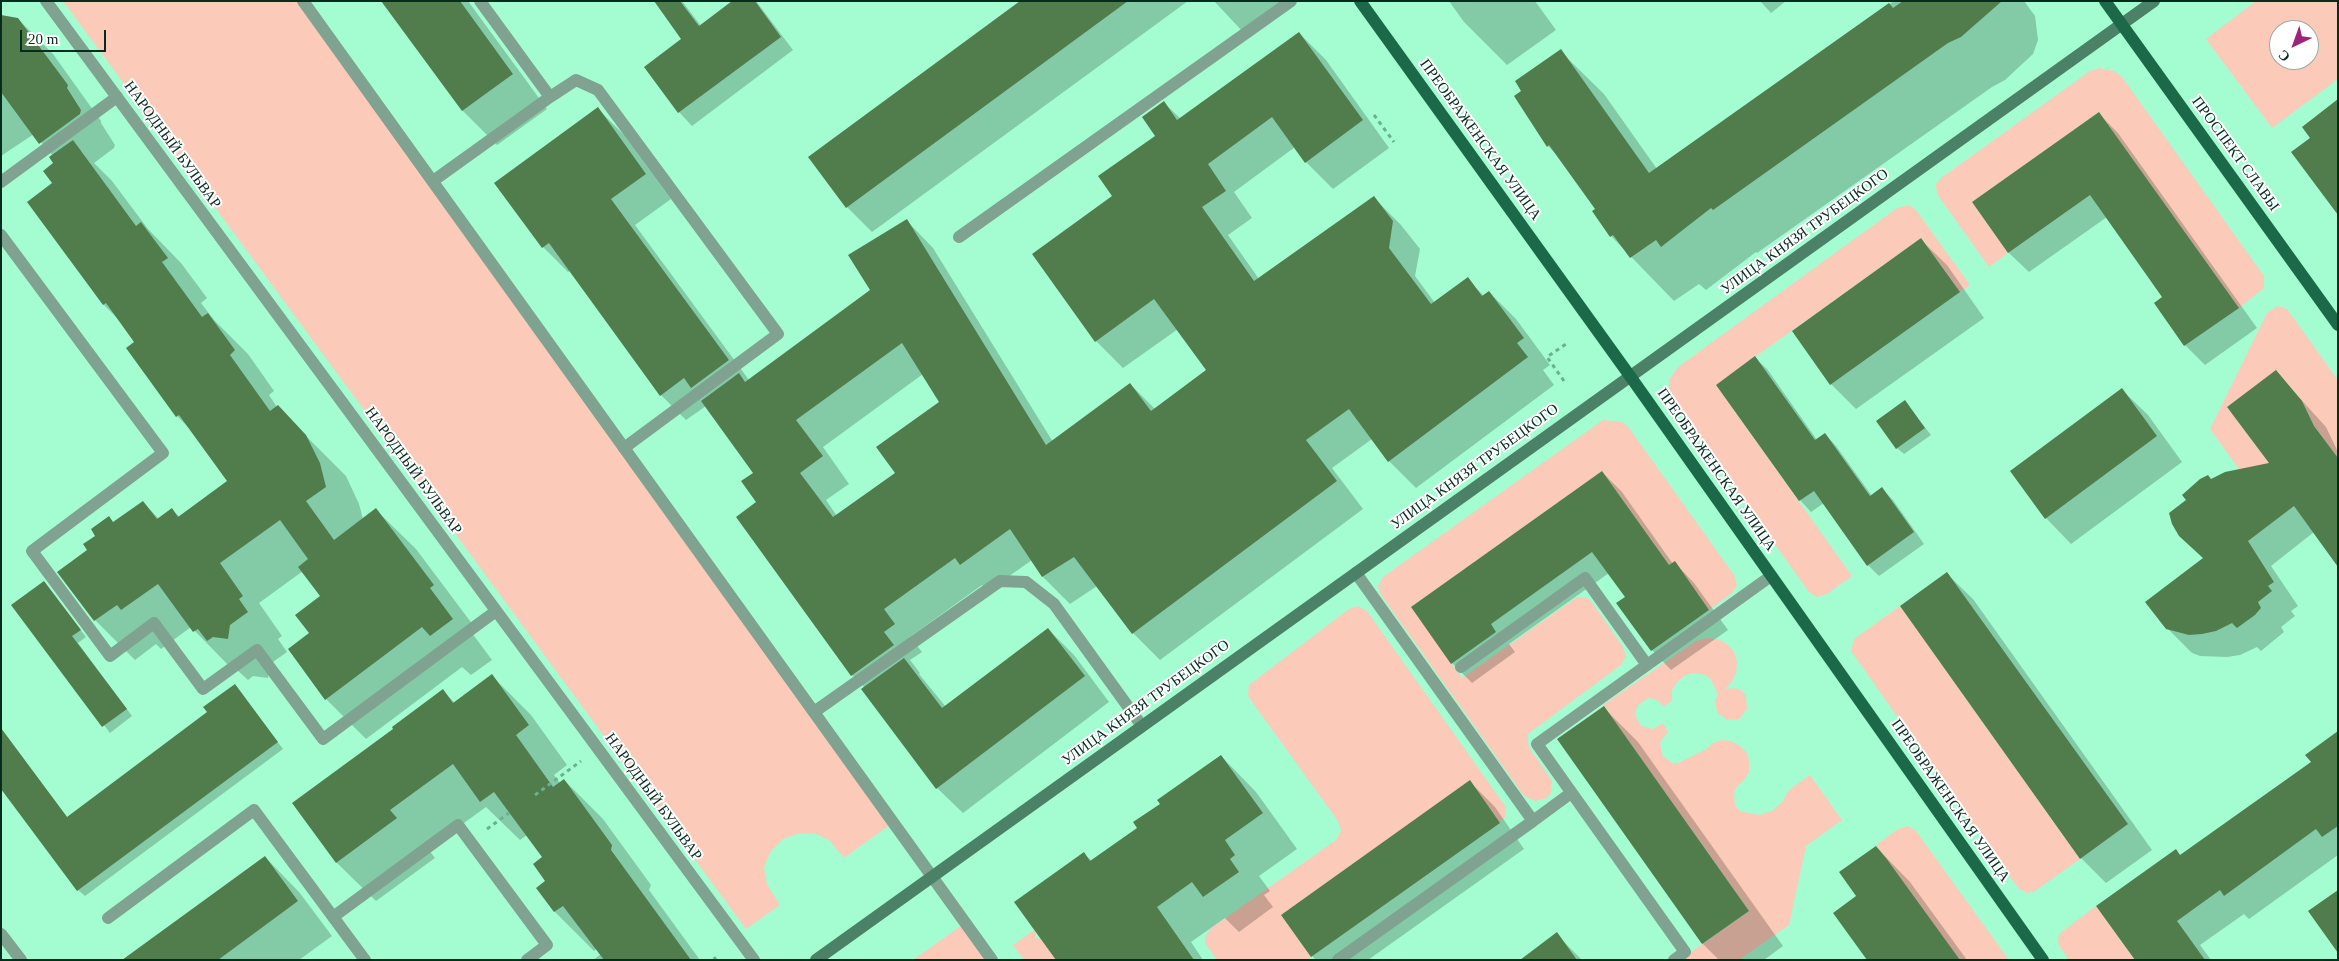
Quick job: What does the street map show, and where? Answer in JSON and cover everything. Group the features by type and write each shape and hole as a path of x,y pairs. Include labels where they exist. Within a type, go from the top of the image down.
{"main road":[{"name":"ПРЕОБРАЖЕНСКАЯ УЛИЦА","path":"1360,1 1630,376 2043,960"},
{"name":"ПРОСПЕКТ СЛАВЫ","path":"2105,1 2338,325"}],"street":[{"name":"НАРОДНЫЙ БУЛЬВАР","path":"46,1 754,960"},
{"path":"303,1 992,960"},
{"path":"480,1 550,97"},
{"path":"959,237 1291,1"},
{"name":"УЛИЦА КНЯЗЯ ТРУБЕЦКОГО","path":"816,960 2154,1"},
{"path":"433,181 576,80 598,90 778,334 624,448"},
{"path":"1,182 117,97"},
{"path":"1,235 163,453 32,551 110,656 154,623 203,689 257,650 323,739 496,611"},
{"path":"1356,573 1533,820"},
{"path":"1674,960 1685,952 1536,744 1771,576"},
{"path":"1461,667 1585,578 1647,665"},
{"path":"814,712 1000,581 1026,582 1054,604 1142,726"},
{"path":"1338,960 1571,793"},
{"path":"108,918 254,810 365,960"},
{"path":"333,917 458,825 547,945 527,960"},
{"path":"1,934 20,960"}],"path":[{"path":"1374,115 1394,142"},
{"path":"1564,381 1547,357 1569,342"},
{"path":"535,795 598,748"},
{"path":"481,834 509,813"}],"shaded area":[{"path":"63,1 301,1 891,824 844,858 829,840 814,833 797,834 783,839 771,851 764,867 767,884 780,905 746,929"},
{"path":"2256,1 2338,1 2338,79 2272,128 2206,39"},
{"path":"2100,68 2114,71 2122,77 2264,276 2264,288 2239,308 2099,112 1972,202 2008,253 1989,267 1937,194 1936,184 1941,178 2090,71"},
{"path":"1909,205 1916,210 1970,285 1960,292 1921,238 1716,385 1852,576 1827,594 1817,597 1809,592 1674,403 1669,394 1669,380 1678,367 1897,208"},
{"path":"2278,306 2287,309 2338,380 2338,458 2314,426 2302,401 2276,371 2227,407 2279,476 2252,469 2239,469 2210,429 2267,313"},
{"path":"1603,420 1622,422 1629,428 1734,575 1737,585 1732,593 1709,610 1675,562 1669,565 1602,471 1411,607 1462,678 1577,597 1587,598 1591,601 1623,647 1626,656 1621,665 1528,734 1530,749 1552,781 1551,793 1547,798 1535,801 1524,796 1381,595 1378,586 1383,577"},
{"path":"1358,606 1367,611 1506,807 1505,817 1500,823 1469,781 1281,915 1311,957 1307,960 1217,960 1205,943 1205,938 1210,929 1336,840 1341,831 1338,821 1250,699 1248,695 1249,685 1349,609"},
{"path":"1900,606 2080,859 2035,891 2027,893 2018,888 1851,651 1854,639"},
{"path":"1707,638 1718,639 1727,644 1734,652 1737,662 1736,673 1731,683 1725,689 1736,688 1742,691 1746,696 1747,709 1739,719 1727,720 1717,712 1715,700 1718,694 1710,678 1702,674 1692,673 1684,676 1672,690 1672,701 1664,706 1655,699 1649,698 1639,704 1636,709 1635,715 1641,726 1653,729 1663,723 1668,732 1660,742 1662,755 1672,763 1678,763 1705,750 1713,743 1722,740 1731,741 1747,753 1749,762 1749,772 1737,786 1734,793 1735,805 1740,811 1759,815 1772,811 1782,802 1789,790 1810,775 1842,820 1806,846 1789,925 1739,960 1680,960 1749,911 1603,705 1696,641"},
{"path":"1908,826 1916,831 2009,960 1959,960 1876,845 1898,829"},
{"path":"2096,906 2135,960 2069,960 2058,944 2059,934"},
{"path":"962,925 987,960 913,960"},
{"path":"1034,930 1036,933 1035,938 1041,939 1056,960 1024,960 1013,945"}],"building":[{"path":"381,1 460,1 513,74 462,111"},
{"path":"654,1 680,1 699,26 732,1 755,1 781,37 678,113 644,67 681,39"},
{"path":"1020,1 1128,1 846,208 808,157"},
{"path":"1903,1 2002,1 1961,37 1948,43 1713,210 1711,208 1661,247 1656,240 1630,258 1613,235 1610,237 1592,211 1595,209 1549,145 1547,147 1514,96 1521,91 1515,81 1561,49 1649,173 1889,3 1893,8"},
{"path":"1,15 18,18 68,85 67,88 81,110 80,114 39,144 1,92"},
{"path":"1299,32 1363,120 1305,163 1272,117 1208,164 1226,191 1202,207 1254,281 1374,196 1393,221 1389,248 1431,304 1468,277 1482,296 1489,291 1524,338 1517,343 1528,357 1388,462 1349,409 1306,440 1337,481 1132,634 1074,557 1042,577 1010,529 960,565 955,558 884,609 895,624 884,632 894,645 851,676 736,517 756,502 741,481 753,473 701,401 739,373 745,382 870,290 848,255 907,219 1046,445 1130,383 1151,411 1206,370 1154,299 1095,342 1032,254 1112,196 1098,176 1155,136 1142,117 1164,101 1177,120","holes":["902,343 939,402 876,447 895,473 833,517 800,473 823,456 796,420"]},
{"path":"2338,99 2338,215 2291,152 2310,138 2302,127"},
{"path":"598,107 646,174 611,199 729,360 691,388 684,378 660,396 549,243 542,248 494,183"},
{"path":"2099,112 2239,308 2184,346 2154,303 2162,297 2090,195 2008,253 1972,202"},
{"path":"73,140 136,226 141,222 168,258 162,262 202,317 208,313 235,350 230,355 270,411 278,405 306,435 320,463 326,487 306,501 334,540 376,508 434,585 430,588 453,619 430,636 422,627 325,700 288,649 309,633 295,615 320,596 298,567 308,559 280,520 220,563 243,596 239,599 248,612 230,625 228,639 213,637 207,641 198,629 193,632 158,584 121,610 117,605 94,621 57,572 87,550 83,544 95,536 91,529 109,516 113,522 143,501 157,519 172,508 178,517 227,481 179,415 176,417 126,348 134,342 106,303 103,305 27,202 52,183 43,171 53,163 49,157"},
{"path":"1921,238 1960,292 1830,385 1792,331"},
{"path":"1755,356 1815,440 1825,433 1870,496 1882,487 1914,532 1867,566 1814,491 1799,501 1716,385"},
{"path":"2276,370 2302,401 2314,426 2338,458 2338,567 2294,506 2248,541 2274,582 2268,586 2272,591 2258,602 2261,608 2255,615 2237,628 2232,623 2216,631 2202,634 2189,635 2166,629 2145,602 2203,558 2179,536 2172,524 2169,513 2186,500 2182,495 2200,479 2208,475 2211,479 2225,472 2269,463 2227,407"},
{"path":"2122,388 2157,436 2045,519 2010,471"},
{"path":"1905,400 1925,428 1896,449 1876,421"},
{"path":"1602,471 1669,565 1675,561 1709,610 1651,651 1616,603 1625,597 1592,552 1491,624 1496,632 1451,664 1411,607"},
{"path":"1947,572 2128,824 2080,859 1900,606"},
{"path":"44,581 81,630 72,636 127,709 102,727 11,605"},
{"path":"1048,628 1085,676 936,789 861,689 904,658 942,708"},
{"path":"492,674 529,725 516,735 553,787 564,779 612,845 611,850 691,960 604,960 563,906 554,912 536,888 545,881 533,864 542,857 494,792 480,802 453,764 390,810 397,818 336,863 292,803 393,729 392,727 443,689 453,703"},
{"path":"235,684 278,742 77,891 1,789 1,728 67,817 207,712 203,707"},
{"path":"1604,706 1749,911 1702,944 1557,739"},
{"path":"2338,731 2338,826 2322,837 2316,829 2224,896 2220,890 2177,921 2205,960 2135,960 2096,906 2176,849 2180,855 2311,762 2305,755"},
{"path":"1221,755 1263,813 1225,840 1235,855 1230,859 1239,872 1203,897 1192,882 1157,907 1194,960 1056,960 1014,902 1084,852 1090,861 1137,828 1133,822 1160,804 1157,800"},
{"path":"1470,780 1500,823 1311,957 1281,915"},
{"path":"1876,846 1960,960 1867,960 1833,913 1856,896 1839,872"},
{"path":"265,856 298,901 218,960 122,960"},
{"path":"2338,890 2338,953 2308,911"},
{"path":"1557,932 1577,960 1520,960"}]}
